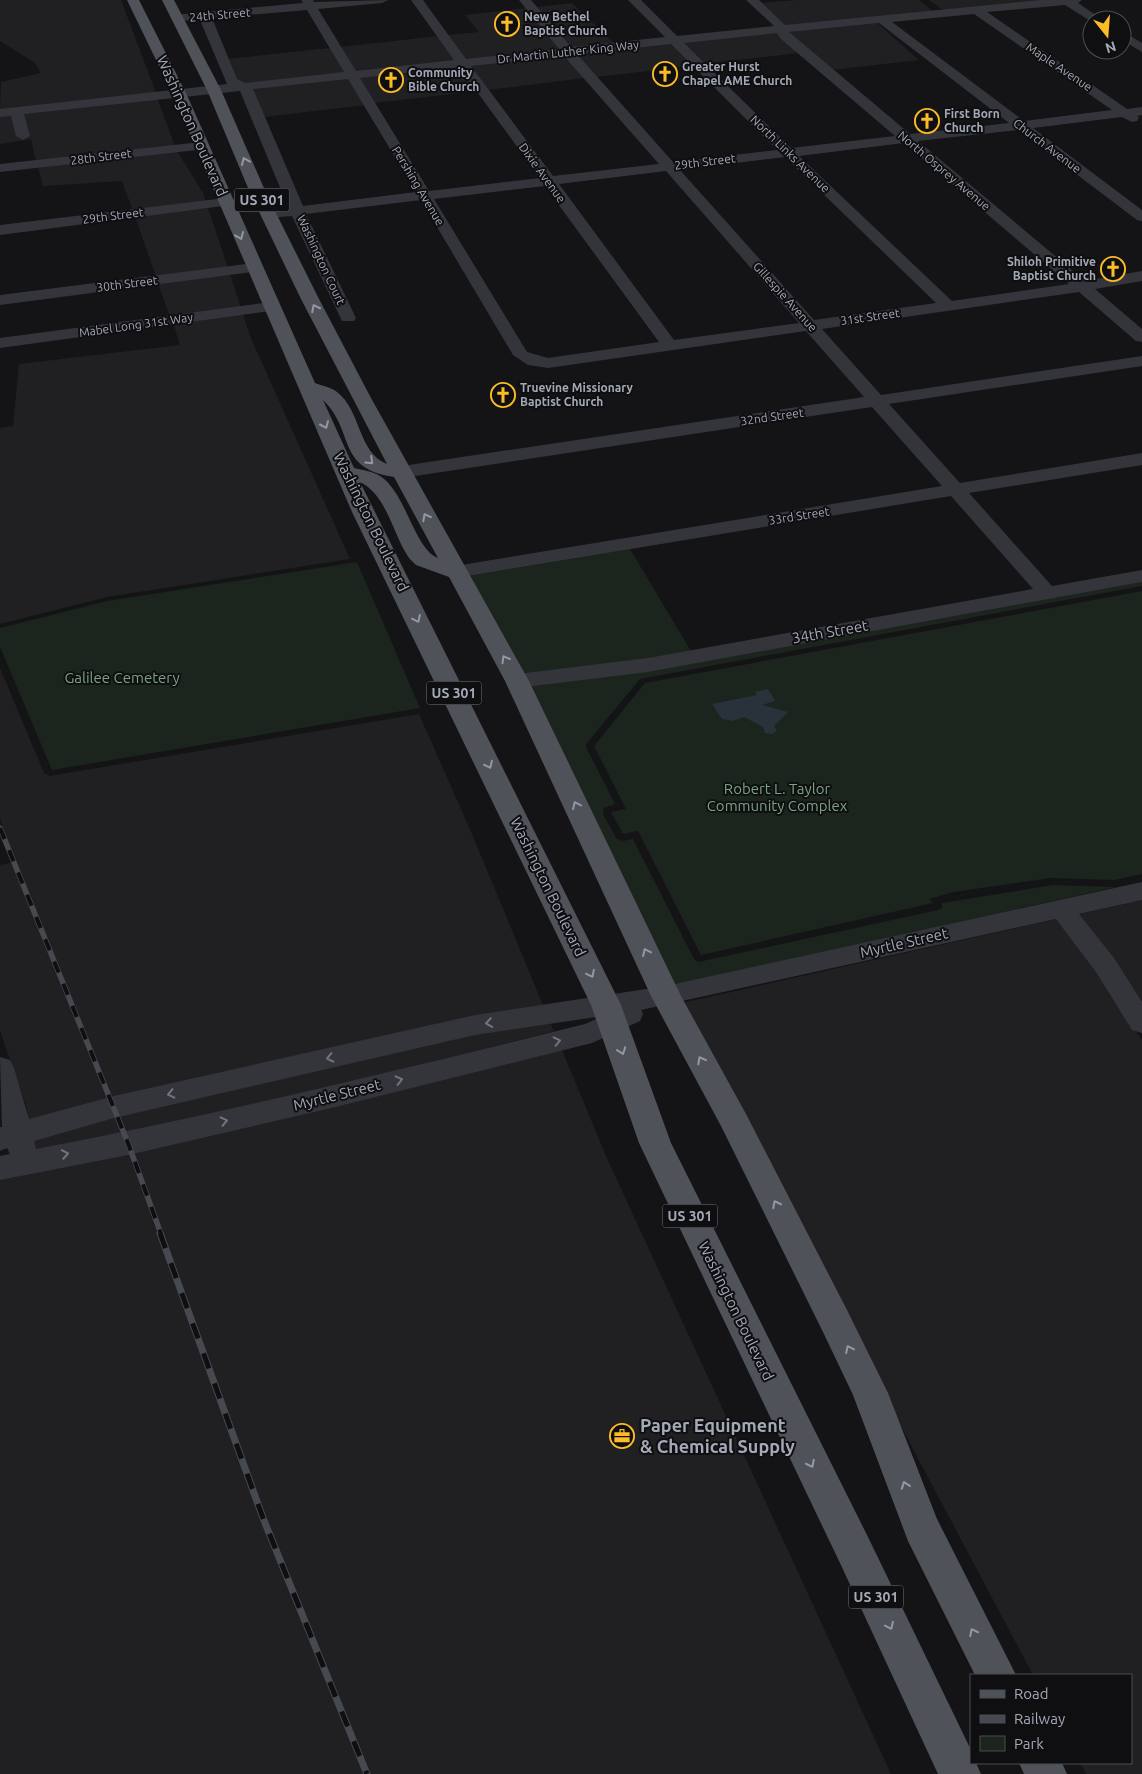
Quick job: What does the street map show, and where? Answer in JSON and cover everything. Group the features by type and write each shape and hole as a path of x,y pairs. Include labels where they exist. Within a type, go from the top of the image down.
{"main road":[{"name":"Washington Boulevard","path":"133,0 179,93 254,268 363,512 609,1014 655,1143 858,1558 960,1774"},
{"name":"US 301","path":"168,0 169,18 214,90 268,214 335,348 517,681 666,996 735,1123 851,1353 870,1393 920,1528 995,1674"},
{"path":"254,268 275,276"},
{"path":"305,329 335,348"},
{"path":"308,387 330,396 343,412 364,457 370,464 402,472"},
{"path":"347,473 366,477 376,483 386,494 417,553 424,560 456,572"}],"street":[{"name":"24th Street","path":"169,18 205,16 309,3 382,0"},
{"name":"Dixie Avenue","path":"417,0 547,181 669,345"},
{"name":"Gillespie Avenue","path":"525,0 669,167 1047,593"},
{"name":"North Links Avenue","path":"634,0 788,153 948,306"},
{"path":"924,0 941,13"},
{"name":"Dr Martin Luther King Way","path":"0,112 179,93 246,90 567,51 1072,0"},
{"path":"1072,0 1084,10"},
{"path":"753,1 769,1"},
{"name":"North Osprey Avenue","path":"753,1 777,22 785,36 1142,338"},
{"name":"Pershing Avenue","path":"309,3 521,355 538,362"},
{"name":"Maple Avenue","path":"976,10 1142,124"},
{"path":"205,16 232,82 246,90"},
{"name":"Church Avenue","path":"881,19 1142,217"},
{"name":"Washington Court","path":"246,90 298,210 348,318"},
{"path":"17,111 23,136"},
{"name":"29th Street","path":"268,214 1142,112"},
{"name":"28th Street","path":"0,168 201,146"},
{"name":"29th Street","path":"0,230 226,202"},
{"name":"30th Street","path":"0,300 254,268"},
{"name":"31st Street","path":"538,362 548,363 810,326 1142,276"},
{"name":"Mabel Long 31st Way","path":"0,343 272,307"},
{"path":"1124,322 1142,319"},
{"name":"32nd Street","path":"402,472 1142,361"},
{"name":"33rd Street","path":"456,572 1142,459"},
{"name":"34th Street","path":"517,681 648,665 1142,576"},
{"name":"Myrtle Street","path":"8,1136 114,1107 475,1025 609,1014 666,996 1142,891"},
{"path":"1061,908 1105,965 1121,994 1142,1024"},
{"name":"Myrtle Street","path":"13,1165 128,1142 326,1098 592,1032 609,1014"},
{"path":"0,1068 14,1110 8,1136 13,1165"}],"shaded area":[{"path":"0,0 121,0 156,93 0,110 1,82 41,73 35,63 0,41"},
{"path":"797,0 919,0 934,12 785,26 761,3"},
{"path":"929,0 1056,0 944,11"},
{"path":"572,3 615,44 570,49 536,7"},
{"path":"527,8 560,50 466,61 448,35 479,32 465,15"},
{"path":"877,23 919,60 831,70 786,32"},
{"path":"776,31 800,53 703,64 679,41"},
{"path":"438,36 456,62 356,73 340,47"},
{"path":"670,42 693,66 595,77 573,53"},
{"path":"330,48 345,74 247,84 237,81 227,59"},
{"path":"564,54 585,78 487,90 469,65"},
{"path":"459,66 477,91 375,103 359,77"},
{"path":"348,78 365,105 264,117 251,88"},
{"path":"157,98 175,146 36,162 31,139 0,144 0,115"},
{"path":"177,151 203,193 206,202 133,211 122,181 43,186 38,167"},
{"path":"208,208 228,268 156,277 135,216"},
{"path":"230,274 241,308 170,317 158,283"},
{"path":"243,314 250,336 350,559 107,597 0,624 0,428 13,426 19,364 180,345 173,323"},
{"path":"0,668 44,773 50,776 419,714 472,834 543,1005 472,1016 112,1097 29,1120 26,1105 0,1031 0,865 14,862 0,818"},
{"path":"768,689 775,701 762,705 788,712 774,726 777,730 773,734 765,733 763,727 744,717 733,721 722,719 712,704 757,695 755,692"},
{"path":"1142,900 1142,1007 1077,915"},
{"path":"1057,919 1095,968 1111,996 1142,1040 1142,1774 1086,1774 1081,1764 1132,1764 1132,1674 1032,1674 888,1402 682,1003"},
{"path":"550,1023 554,1031 324,1089 35,1150 32,1140 115,1117 478,1034"},
{"path":"562,1050 606,1156 891,1774 0,1774 0,1179"}],"green space":[{"path":"630,549 691,651 615,664 523,674 467,576"},
{"name":"Galilee Cemetery","path":"357,562 420,708 52,770 0,647 0,628 107,601"},
{"path":"1142,582 1142,586 640,679 586,744 586,747 615,804 604,808 603,814 616,838 623,841 633,839 694,959 698,962 938,910 942,908 942,903 1053,885 1116,887 673,986 529,686 652,671"},
{"name":"Robert L. Taylor Community Complex","path":"1142,591 1142,874 1114,880 1050,878 954,892 929,899 933,903 701,955 638,831 623,834 611,812 626,809 594,746 645,683"}],"railway":[{"path":"0,828 128,1143 161,1234"},
{"path":"160,1233 263,1518 367,1774"}],"place":[{"name":"New Bethel Baptist Church","path":"507,24"},
{"name":"Greater Hurst Chapel AME Church","path":"665,74"},
{"name":"Community Bible Church","path":"391,80"},
{"name":"First Born Church","path":"927,121"},
{"name":"Shiloh Primitive Baptist Church","path":"1113,269"},
{"name":"Truevine Missionary Baptist Church","path":"503,395"},
{"name":"Paper Equipment & Chemical Supply","path":"622,1436"}]}
